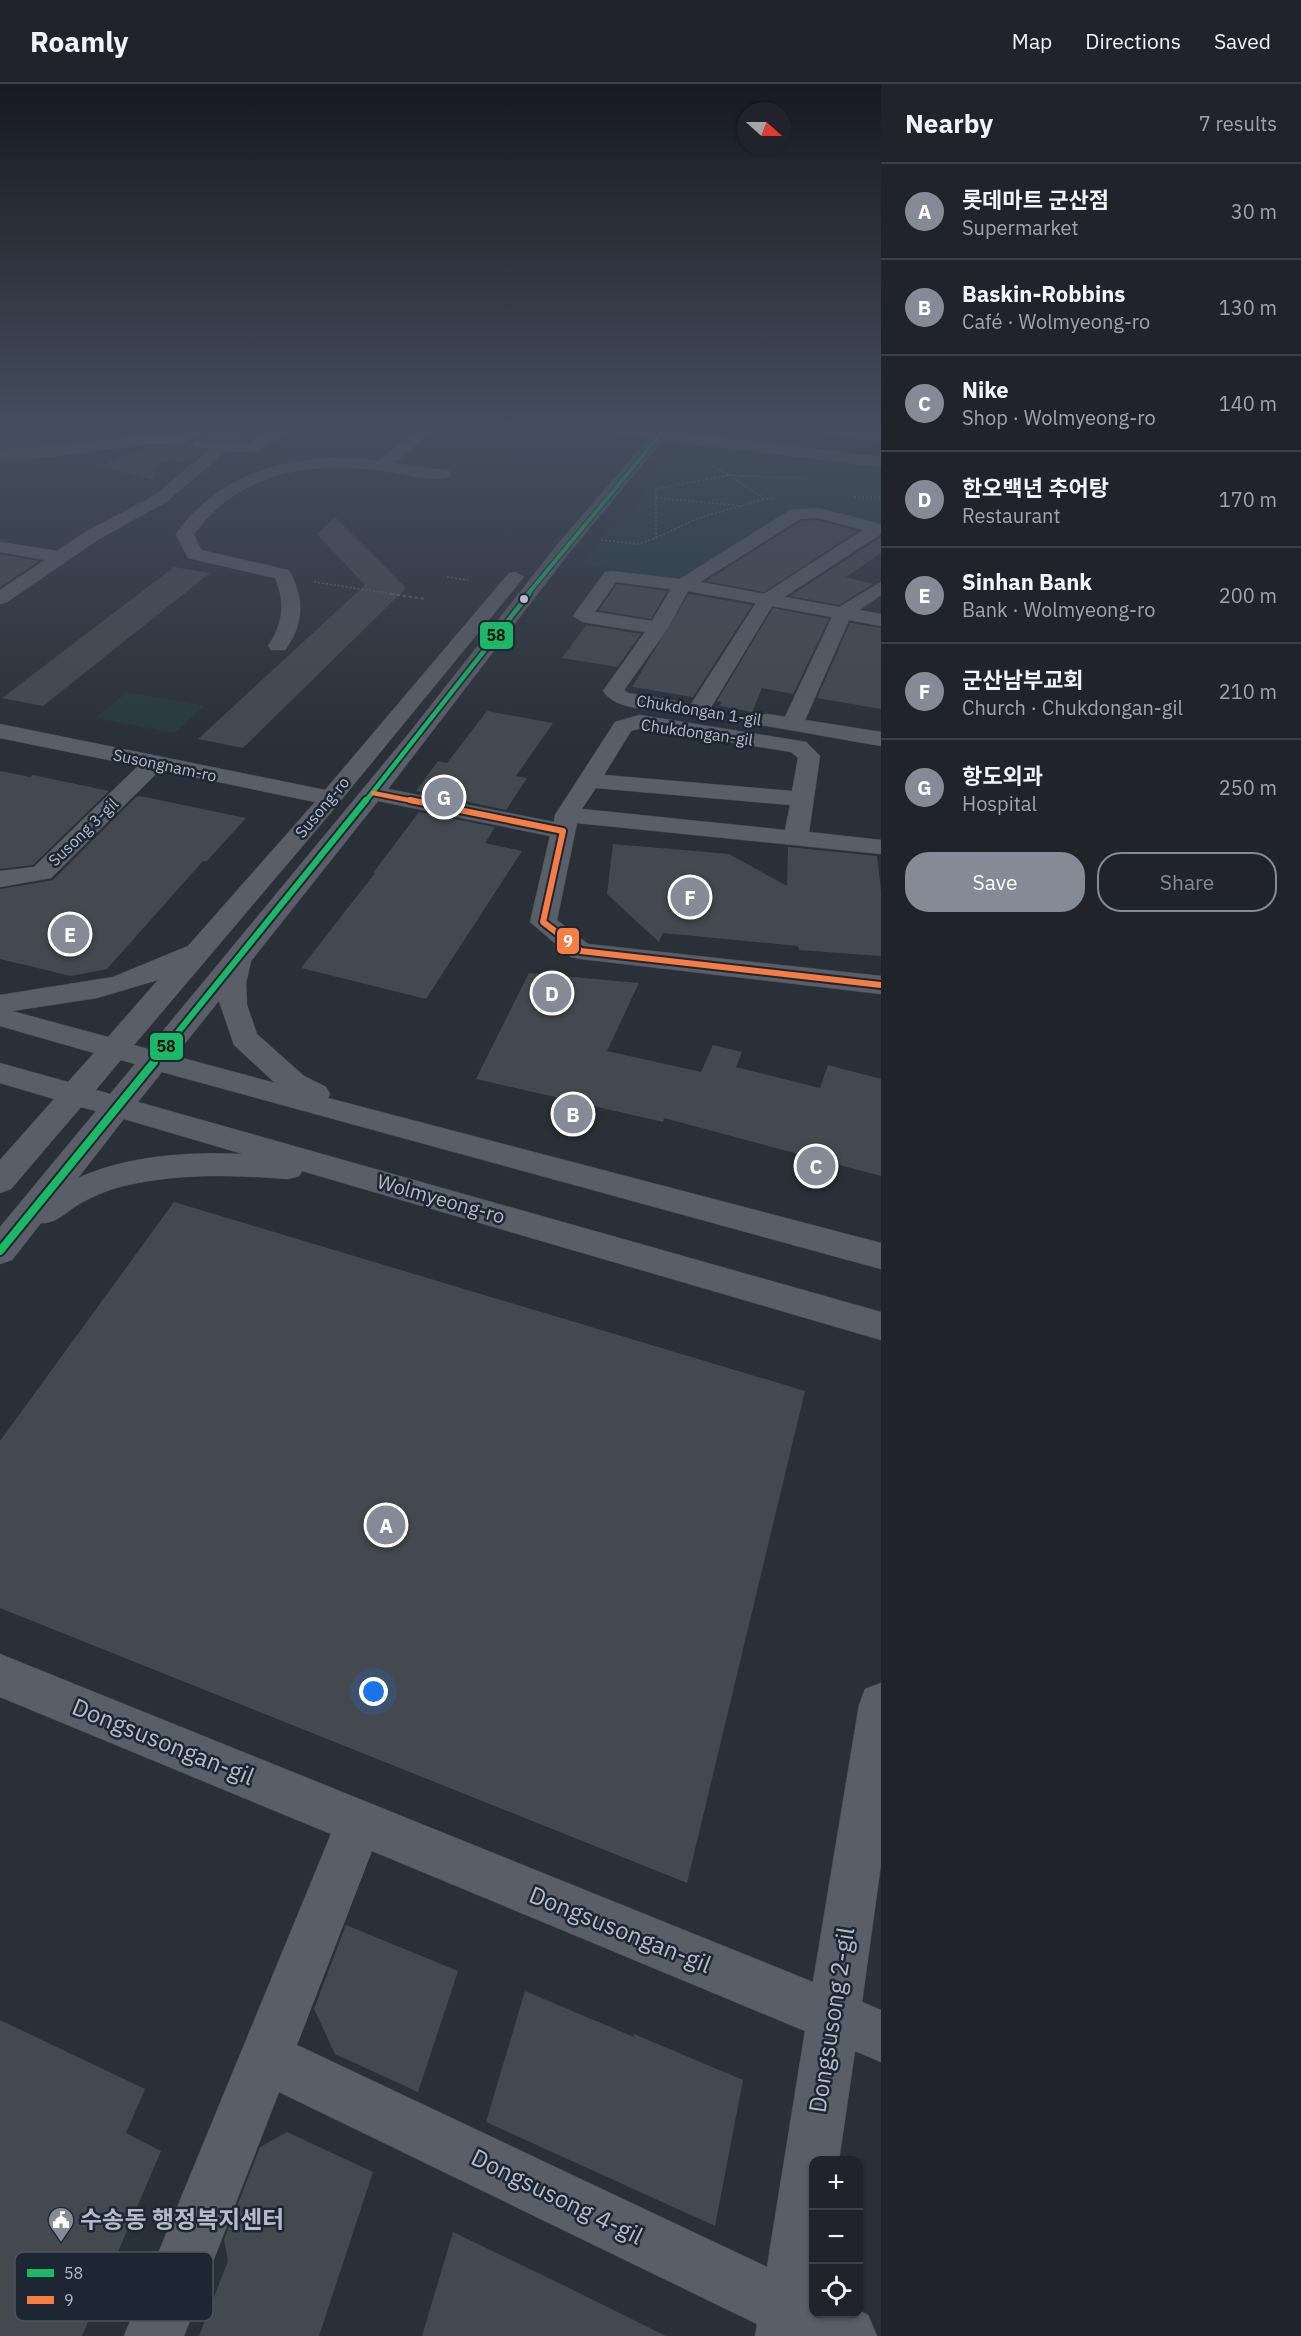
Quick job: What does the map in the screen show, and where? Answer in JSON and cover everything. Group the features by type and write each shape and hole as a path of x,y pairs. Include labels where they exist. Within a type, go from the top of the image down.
{"street":[{"path":"0,598 91,536"},
{"path":"186,536 194,554 282,574 290,588 291,619 290,628 278,646"},
{"name":"Susong-ro","path":"0,1181 330,798 433,671 553,536"},
{"name":"Susong-ro","path":"0,1251 373,793 572,536"},
{"name":"Chukdongan 1-gil","path":"723,713 622,698 613,691 658,628 683,585 761,536"},
{"path":"699,710 767,600 868,536"},
{"path":"0,547 61,557"},
{"path":"658,628 583,616 611,576 683,585 881,620"},
{"path":"796,838 809,756 795,735 843,613 881,587"},
{"name":"Chukdongan 1-gil","path":"746,717 795,735 881,739"},
{"name":"Chukdongan-gil","path":"795,735 640,721 623,728 565,823 543,922 581,951 881,985"},
{"name":"Susongnam-ro","path":"0,731 330,798"},
{"name":"Susong 3-gil","path":"0,879 42,873 155,762"},
{"path":"591,781 804,799"},
{"path":"373,793 565,823 796,838 881,847"},
{"path":"0,1004 104,987 137,978 181,959 207,941"},
{"path":"238,958 232,983 233,1005 244,1038 293,1083 356,1116"},
{"path":"0,1017 356,1116 881,1256"},
{"name":"Wolmyeong-ro","path":"0,1074 881,1326"},
{"path":"0,1251 60,1199 93,1182 133,1172 218,1165 358,1175"},
{"name":"Dongsusongan-gil","path":"0,1675 832,2018 881,2036"},
{"name":"Dongsusong 2-gil","path":"786,2323 881,1705"},
{"path":"188,2252 360,1822"},
{"name":"Dongsusong 4-gil","path":"267,2058 786,2323 847,2336"},
{"path":"154,2336 160,2321"}],"path":[{"path":"595,539 638,544 652,542 660,536"},
{"path":"447,577 468,580"},
{"path":"304,581 426,599"}],"green space":[{"path":"602,536 750,536 685,575 664,577 581,564"},
{"path":"127,692 204,706 175,733 96,718"}],"building":[{"path":"319,536 354,536 406,588 243,748 198,739 365,585"},
{"path":"777,536 850,536 764,592 706,581"},
{"path":"881,537 881,553 846,577 873,584 839,605 790,596"},
{"path":"0,554 39,561 0,587"},
{"path":"174,567 210,573 43,706 2,698"},
{"path":"617,584 667,591 651,619 599,610"},
{"path":"689,594 752,605 693,697 632,687"},
{"path":"773,608 829,619 793,694 762,688 752,712 719,706 722,702 717,701"},
{"path":"850,623 881,628 881,709 817,698"},
{"path":"586,625 641,634 617,667 562,658"},
{"path":"487,711 553,723 516,776 527,778 506,810 416,791 438,761 447,763"},
{"path":"0,771 30,777 33,775 109,791 33,865 0,869"},
{"path":"136,797 246,818 207,861 203,861 107,969 71,976 0,959 0,889 53,880"},
{"path":"419,812 495,827 485,843 522,851 426,999 301,968 375,873 373,873"},
{"path":"613,844 729,854 787,886 788,847 877,856 881,891 881,956 799,950 798,946 663,933 659,942 607,894"},
{"path":"529,973 639,983 607,1051 701,1072 713,1045 742,1052 736,1067 820,1088 828,1065 881,1079 881,1176 664,1118 663,1122 476,1079"},
{"path":"174,1202 805,1391 687,1883 0,1608 0,1441"},
{"path":"346,1925 458,1971 418,2092 335,2054 314,2009"},
{"path":"525,1991 743,2080 715,2226 486,2122"},
{"name":"수송동 행정복지센터","path":"0,2020 145,2089 126,2133 161,2151 118,2252 15,2252 15,2321 88,2321 82,2336 0,2336"},
{"path":"287,2132 373,2172 319,2336 199,2336 205,2321 213,2321 213,2300 228,2261 224,2240 260,2147"},
{"path":"453,2232 565,2286 666,2336 422,2336"}],"transit line":[{"name":"58","path":"0,1251 418,737 574,536"},
{"name":"9","path":"373,793 563,831 543,922 581,951 881,985"}],"place":[{"name":"항도외과","path":"444,797"},
{"name":"군산남부교회","path":"690,897"},
{"name":"Sinhan Bank","path":"70,934"},
{"name":"한오백년 추어탕","path":"552,993"},
{"name":"Baskin-Robbins","path":"573,1114"},
{"name":"Nike","path":"816,1166"},
{"name":"롯데마트 군산점","path":"386,1525"},
{"name":"수송동 행정복지센터","path":"61,2243"}]}
